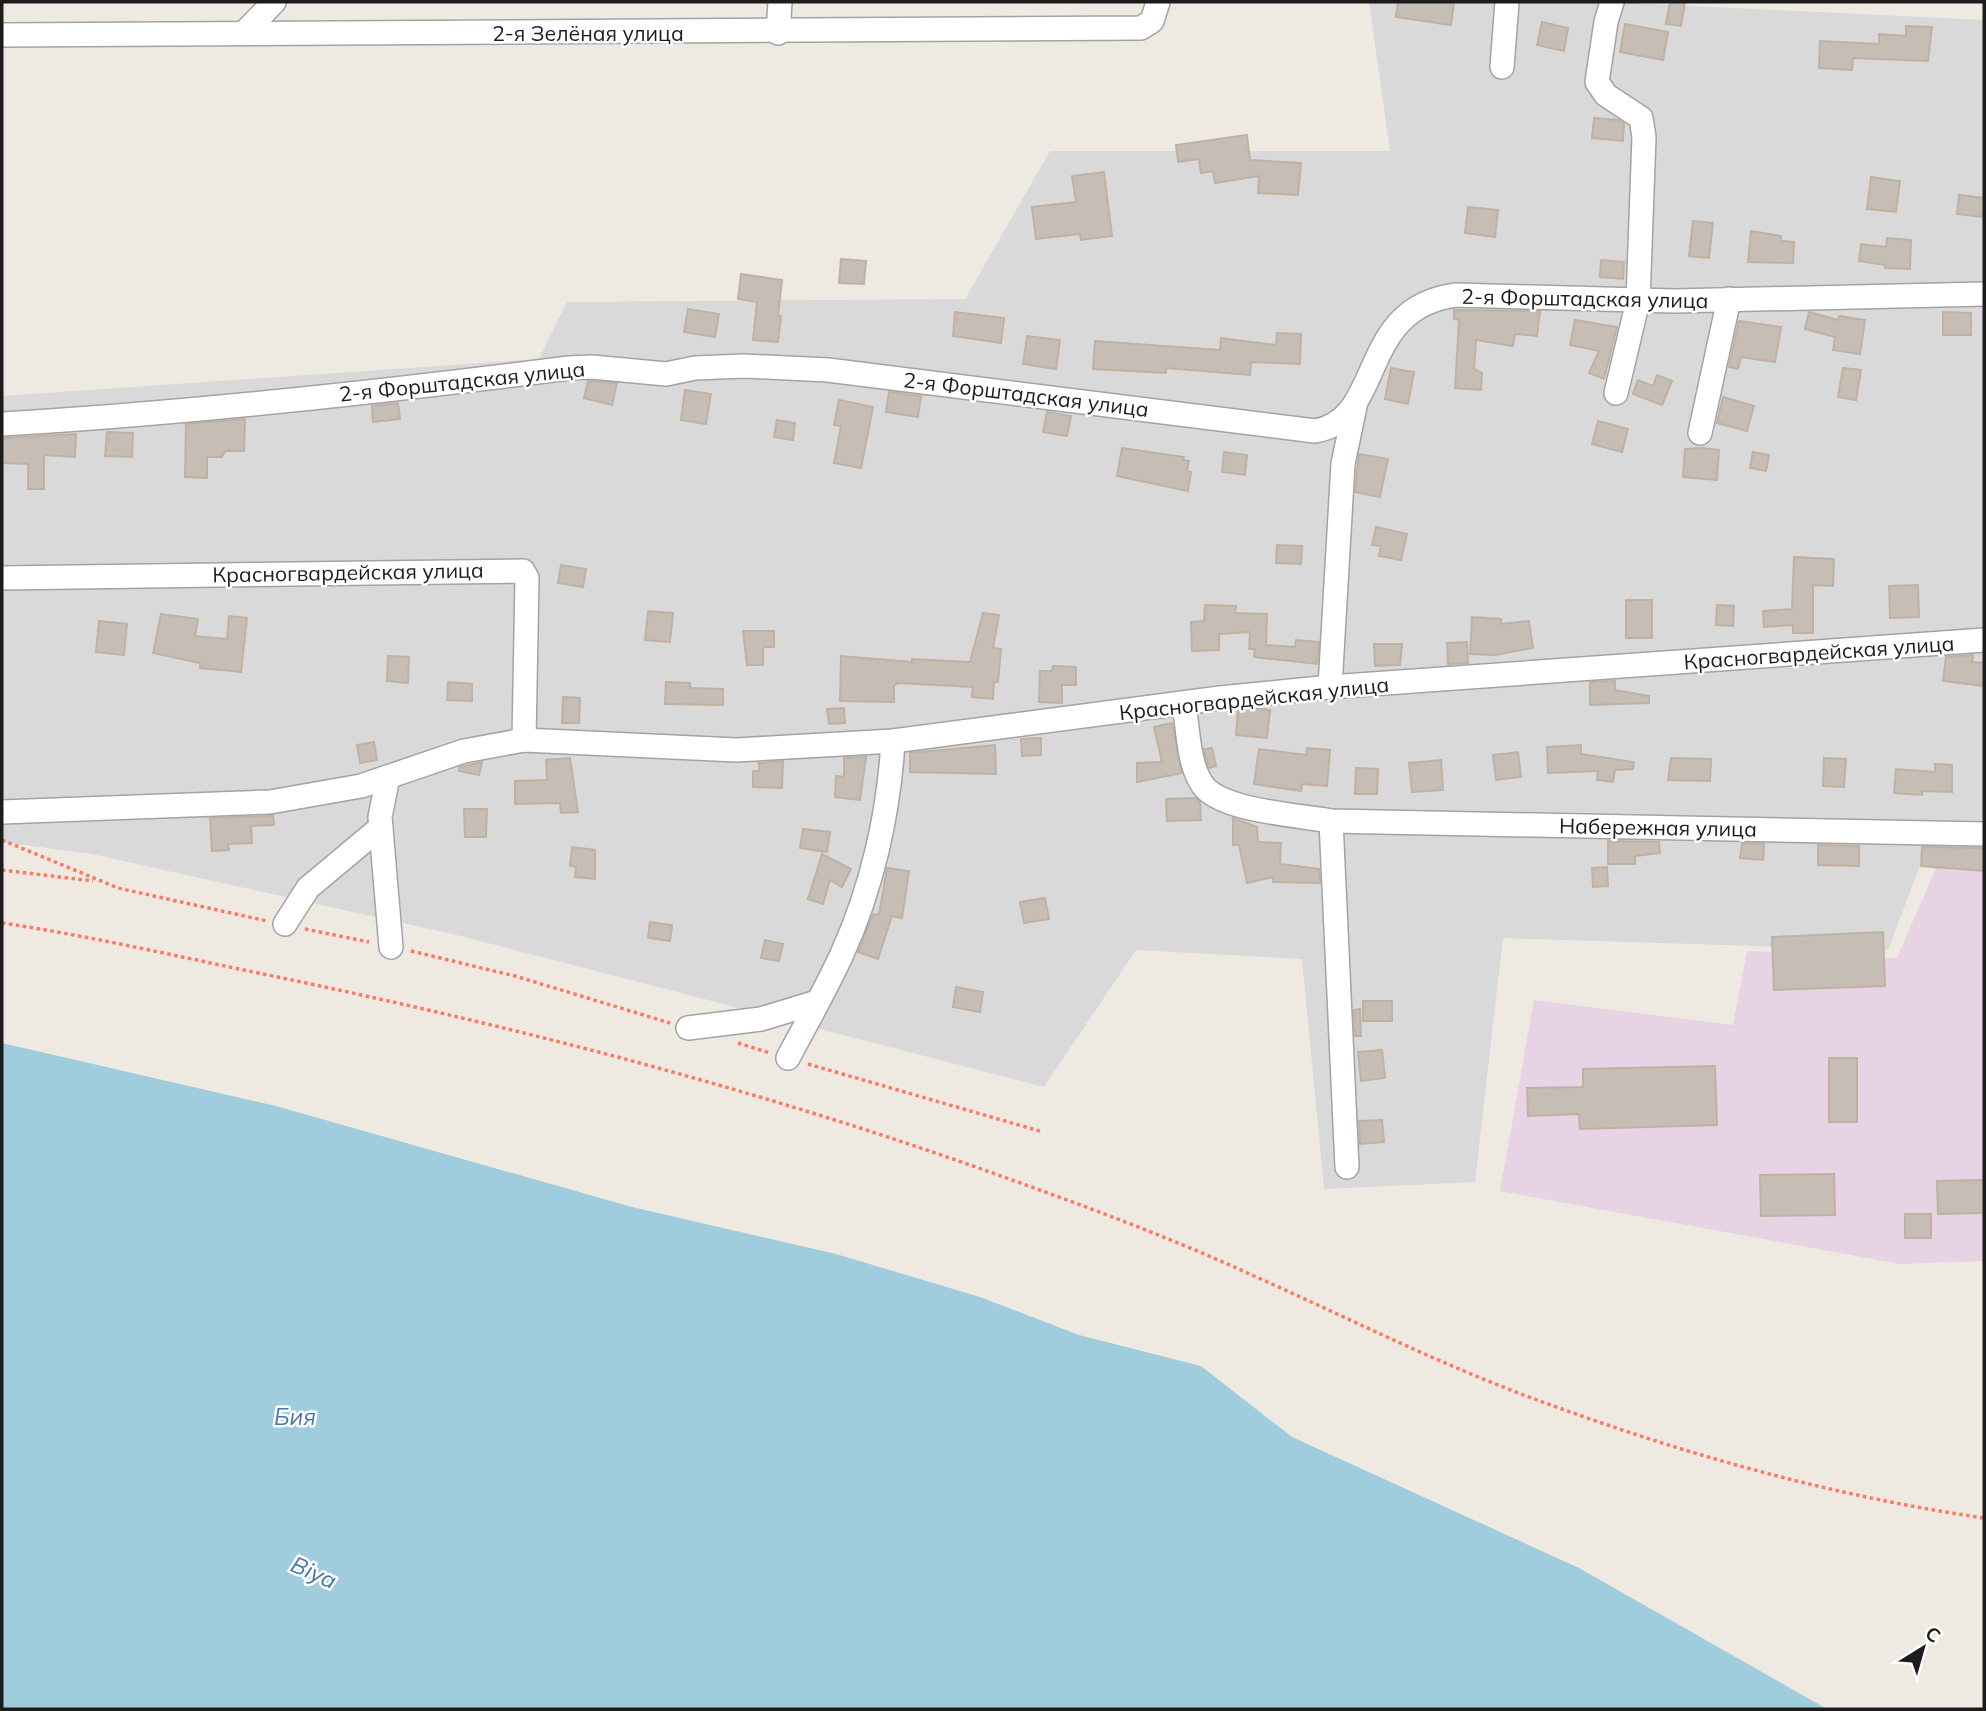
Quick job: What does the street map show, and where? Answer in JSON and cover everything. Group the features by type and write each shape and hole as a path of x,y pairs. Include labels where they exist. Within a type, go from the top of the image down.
{"street":[{"path":"244,33 274,2"},
{"path":"778,33 779,2"},
{"name":"2-я Зелёная улица","path":"2,35 778,33 1142,28 1152,21 1158,2"},
{"path":"1502,67 1507,2"},
{"path":"1612,2 1605,22 1597,82 1606,95 1635,112 1643,125 1638,301 1616,393"},
{"name":"2-я Форштадская улица","path":"2,424 274,404 354,392 592,367 666,374 695,368 744,366 828,370 1054,396 1301,431 1325,430 1336,424 1355,406 1393,327 1405,314 1438,297 1638,301 1984,295"},
{"path":"1700,433 1729,299"},
{"path":"1330,687 1343,464 1355,406"},
{"name":"Красногвардейская улица","path":"2,578 523,571 527,578 524,740"},
{"name":"Красногвардейская улица","path":"2,812 270,802 361,786 464,751 524,740 737,750 893,741 1330,687 1984,640"},
{"name":"Набережная улица","path":"1184,704 1197,774 1208,792 1234,804 1331,821 1984,834"},
{"path":"788,1058 842,954 860,905 881,832 891,780 893,741"},
{"path":"388,777 382,801 382,827 391,947"},
{"path":"1331,821 1347,1167"},
{"path":"285,924 309,888 382,827"},
{"path":"688,1028 761,1018 817,1002"}],"path":[{"path":"2,840 101,882 150,896 515,976 688,1028"},
{"path":"2,870 101,882"},
{"path":"2,923 414,1006 659,1068 771,1101 1024,1184 1250,1274 1403,1345 1550,1405 1732,1463 1917,1508 1984,1518"},
{"path":"726,1040 1042,1132"}],"shaded area":[{"path":"1369,2 1610,2 1984,20 1984,852 1926,850 1888,950 1503,938 1475,1182 1324,1189 1302,959 1136,950 1044,1087 457,935 92,854 2,842 2,396 539,359 567,302 965,299 1050,151 1390,151"},
{"path":"1938,863 1984,867 1984,1261 1900,1264 1500,1191 1534,1000 1733,1025 1747,951 1897,958"}],"water":[{"name":"Бия","path":"2,1043 276,1106 632,1207 836,1254 980,1297 1079,1335 1201,1366 1292,1437 1579,1568 1827,1709 2,1709"}],"building":[{"path":"1398,2 1454,2 1451,25 1396,17"},
{"path":"1670,2 1685,2 1681,26 1666,24"},
{"path":"1542,22 1568,28 1564,51 1537,45"},
{"path":"1625,24 1668,32 1663,60 1620,52"},
{"path":"1906,26 1932,27 1928,61 1853,58 1852,70 1819,68 1820,41 1879,44 1879,34 1906,36"},
{"path":"1594,118 1618,120 1624,124 1623,141 1592,138"},
{"path":"1247,135 1250,160 1301,163 1298,195 1258,193 1259,176 1215,183 1213,171 1201,173 1199,159 1178,162 1176,145"},
{"path":"1104,172 1112,236 1081,240 1080,234 1036,239 1032,207 1076,202 1072,176"},
{"path":"1871,177 1900,181 1896,212 1867,209"},
{"path":"1959,195 1984,198 1984,217 1957,214"},
{"path":"1468,207 1498,210 1495,237 1465,233"},
{"path":"1693,221 1713,223 1709,258 1689,256"},
{"path":"1751,231 1781,236 1781,241 1794,242 1793,263 1748,262"},
{"path":"1887,238 1911,240 1910,269 1885,268 1885,265 1859,261 1861,244 1886,247"},
{"path":"841,259 866,261 864,284 839,283"},
{"path":"1601,260 1624,262 1623,279 1600,277"},
{"path":"741,274 782,280 778,342 753,340 757,302 738,299"},
{"path":"688,309 719,314 715,337 684,332"},
{"path":"1454,310 1540,311 1537,336 1515,334 1513,346 1476,340 1474,369 1482,373 1481,390 1455,388 1459,320 1454,319"},
{"path":"955,312 1004,318 1001,343 953,336"},
{"path":"1809,312 1838,320 1839,316 1865,320 1860,354 1833,350 1835,337 1805,329"},
{"path":"1943,312 1971,313 1971,335 1943,335"},
{"path":"1575,320 1617,327 1604,379 1589,373 1599,351 1570,345"},
{"path":"1739,321 1781,327 1775,362 1741,357 1738,369 1729,367"},
{"path":"1277,333 1301,334 1300,364 1251,362 1250,375 1166,368 1166,373 1093,369 1095,341 1220,350 1221,338 1276,345"},
{"path":"1027,336 1060,340 1056,369 1023,364"},
{"path":"1391,368 1414,372 1408,404 1385,399"},
{"path":"1843,368 1861,370 1856,400 1838,397"},
{"path":"1657,375 1672,381 1662,405 1633,394 1638,380 1653,386"},
{"path":"588,381 617,383 612,405 584,398"},
{"path":"685,390 711,394 706,424 681,420"},
{"path":"889,392 921,396 918,417 886,412"},
{"path":"1723,397 1754,406 1747,431 1717,423"},
{"path":"839,400 873,407 861,468 834,463 841,426 834,425"},
{"path":"398,403 400,419 373,422 372,406"},
{"path":"1047,412 1071,416 1067,436 1043,432"},
{"path":"245,419 244,451 225,451 222,457 207,457 207,478 185,477 186,424"},
{"path":"777,420 795,423 793,440 774,437"},
{"path":"1598,421 1628,429 1622,452 1592,444"},
{"path":"107,432 133,433 132,457 105,456"},
{"path":"76,434 75,457 44,455 44,489 28,489 28,464 2,463 2,438"},
{"path":"1122,448 1184,457 1183,460 1189,461 1187,471 1191,472 1188,491 1117,476"},
{"path":"1685,449 1719,450 1717,480 1683,477"},
{"path":"1224,452 1247,455 1245,475 1222,472"},
{"path":"1753,452 1769,455 1766,471 1750,468"},
{"path":"1359,454 1388,459 1380,497 1355,492"},
{"path":"1376,527 1407,534 1401,560 1379,556 1381,546 1372,545"},
{"path":"1277,545 1302,546 1301,564 1276,563"},
{"path":"1794,557 1834,559 1833,586 1813,585 1813,633 1793,633 1793,625 1764,627 1763,611 1792,609"},
{"path":"561,565 586,569 583,587 558,583"},
{"path":"1918,585 1919,617 1890,618 1889,586"},
{"path":"1626,600 1652,600 1652,638 1626,638"},
{"path":"1205,605 1236,606 1235,613 1267,614 1266,645 1295,647 1296,640 1319,642 1317,664 1254,657 1255,649 1249,649 1250,632 1219,634 1219,650 1192,651 1191,622 1204,621"},
{"path":"1717,605 1734,606 1733,626 1716,625"},
{"path":"648,611 673,613 670,642 645,640"},
{"path":"983,613 999,615 993,648 1001,649 998,682 994,682 993,699 972,697 973,687 898,683 894,686 894,702 840,701 841,656 912,662 912,659 970,662"},
{"path":"161,614 198,619 195,636 227,639 229,616 247,618 241,672 200,668 200,663 153,653"},
{"path":"1472,617 1501,619 1501,624 1529,621 1533,648 1495,655 1470,654"},
{"path":"99,621 127,624 124,655 96,652"},
{"path":"743,631 774,631 774,647 763,647 763,665 747,665"},
{"path":"1467,642 1468,663 1448,664 1447,643"},
{"path":"1374,644 1402,644 1400,665 1375,666"},
{"path":"1973,655 1972,662 1984,663 1984,686 1943,681 1946,657"},
{"path":"388,656 409,657 408,683 387,681"},
{"path":"1053,666 1076,667 1076,685 1062,685 1062,703 1039,702 1040,671 1052,671"},
{"path":"1615,681 1615,690 1649,696 1649,703 1590,705 1590,682"},
{"path":"448,682 472,684 472,701 447,700"},
{"path":"666,682 690,683 690,688 723,689 723,705 665,704"},
{"path":"563,697 580,698 579,723 562,723"},
{"path":"844,708 845,723 829,724 827,709"},
{"path":"1238,710 1270,710 1267,738 1236,735"},
{"path":"1172,723 1182,773 1137,782 1137,763 1162,762 1154,727"},
{"path":"1041,738 1041,755 1022,756 1021,739"},
{"path":"374,742 377,760 360,763 357,745"},
{"path":"995,745 996,774 910,772 910,753"},
{"path":"1581,745 1581,754 1634,762 1633,769 1615,770 1613,782 1597,780 1598,771 1548,773 1547,747"},
{"path":"1212,748 1216,766 1209,768 1204,749"},
{"path":"1307,748 1330,750 1327,786 1302,784 1301,791 1254,784 1259,749 1306,755"},
{"path":"1518,752 1521,777 1496,780 1493,755"},
{"path":"866,757 860,800 835,797 836,776 844,777 844,758"},
{"path":"570,758 578,812 561,813 560,803 515,804 515,781 547,780 546,760"},
{"path":"1671,758 1711,759 1710,781 1668,780"},
{"path":"1824,758 1846,759 1844,787 1823,786"},
{"path":"1441,760 1443,790 1412,792 1409,763"},
{"path":"783,761 782,788 753,787 753,771 759,771 759,763"},
{"path":"482,762 479,775 459,771 460,767"},
{"path":"1935,764 1952,765 1952,792 1922,791 1922,795 1894,793 1896,769 1935,772"},
{"path":"1356,768 1378,769 1377,794 1355,794"},
{"path":"1196,798 1200,802 1201,820 1167,821 1166,799"},
{"path":"464,809 487,809 486,837 465,837"},
{"path":"273,816 274,825 251,826 252,843 228,844 229,850 212,851 210,818"},
{"path":"1233,818 1257,827 1258,842 1281,843 1280,864 1319,869 1320,883 1273,882 1273,877 1247,883 1239,845 1233,845"},
{"path":"803,829 830,832 827,852 800,848"},
{"path":"1608,841 1659,842 1660,853 1635,856 1635,864 1608,864"},
{"path":"1742,843 1764,844 1763,860 1740,858"},
{"path":"1818,845 1859,846 1859,866 1818,865"},
{"path":"572,847 595,850 595,879 575,877 576,867 570,866"},
{"path":"1922,847 1984,848 1984,871 1921,866"},
{"path":"822,854 851,869 842,887 830,880 823,904 808,899"},
{"path":"1607,867 1608,886 1593,887 1592,868"},
{"path":"887,868 909,871 902,918 892,916 878,959 858,952 873,914 879,915"},
{"path":"1045,898 1049,919 1024,923 1020,902"},
{"path":"650,922 672,925 670,941 648,938"},
{"path":"1883,932 1885,986 1774,990 1772,937"},
{"path":"765,940 783,944 779,961 761,958"},
{"path":"956,987 983,992 980,1012 953,1007"},
{"path":"1363,1001 1392,1001 1392,1021 1363,1021"},
{"path":"1360,1009 1361,1036 1355,1036 1354,1010"},
{"path":"1382,1050 1385,1078 1361,1081 1358,1052"},
{"path":"1829,1058 1857,1058 1857,1122 1829,1122"},
{"path":"1715,1066 1717,1125 1580,1129 1579,1114 1528,1116 1527,1088 1583,1087 1583,1069"},
{"path":"1382,1120 1384,1142 1360,1144 1359,1121"},
{"path":"1834,1174 1835,1215 1761,1216 1760,1175"},
{"path":"1984,1180 1984,1213 1938,1214 1937,1181"},
{"path":"1905,1214 1931,1214 1931,1238 1905,1238"}],"water label":[{"name":"Biya","path":"314,1572"}]}
